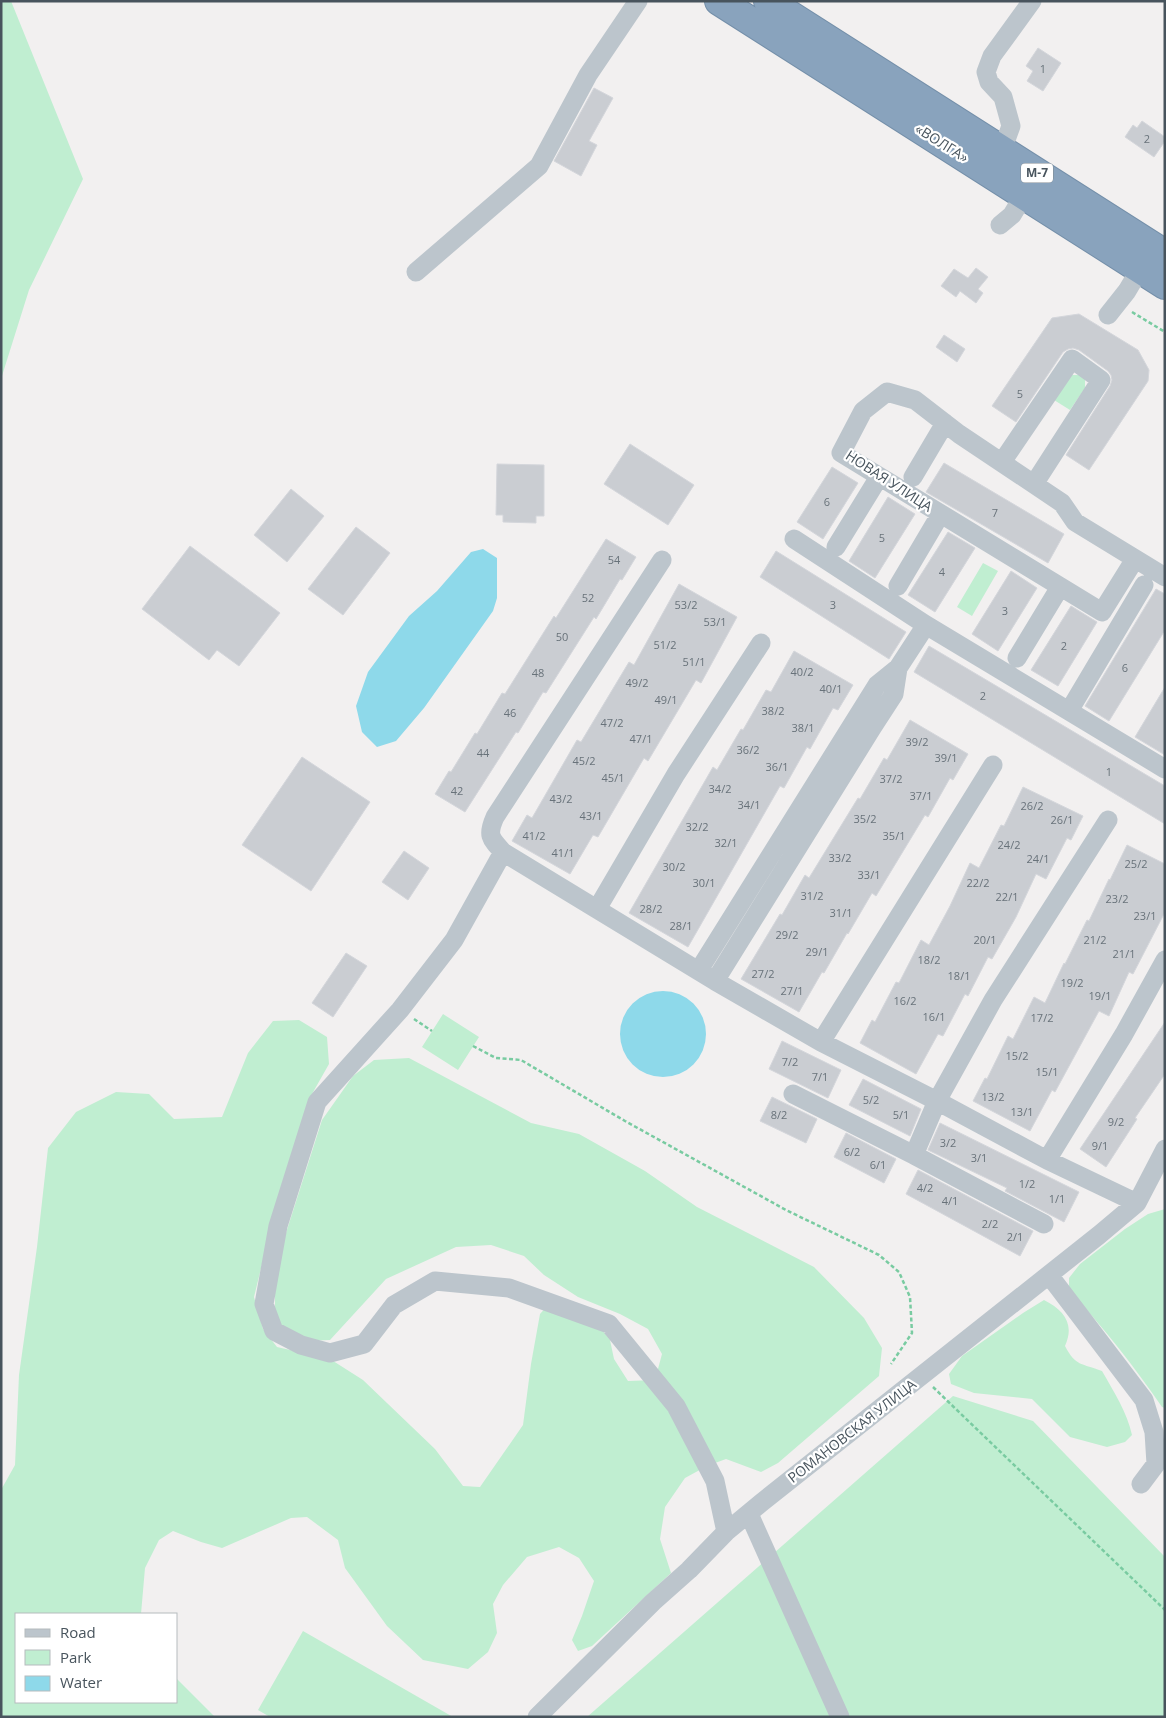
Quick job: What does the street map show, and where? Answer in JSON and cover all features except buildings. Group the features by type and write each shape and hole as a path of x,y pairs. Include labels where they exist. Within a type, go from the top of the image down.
{"highway":[{"name":"«ВОЛГА»","path":"719,1 1165,285"},
{"name":"«ВОЛГА»","path":"768,1 1165,254"}],"street":[{"path":"416,272 539,166 588,76 638,1"},
{"path":"1000,149 1011,126 1003,97 990,82 986,72 992,56 1032,1"},
{"path":"1000,225 1012,215 1024,195"},
{"path":"1113,309 1140,270"},
{"path":"1002,462 1072,359 1101,380 1034,484"},
{"name":"НОВАЯ УЛИЦА","path":"1135,559 1102,612 841,453 863,411 886,392 915,400 1062,504 1075,522 1135,559 1165,578"},
{"path":"913,477 945,423"},
{"path":"836,547 879,477"},
{"path":"898,586 940,515"},
{"path":"794,540 926,625 1165,769"},
{"path":"662,560 495,817 490,829 493,841 503,852 715,981 821,1042 1047,1160 1137,1203"},
{"path":"1069,711 1144,585"},
{"path":"1017,658 1060,587"},
{"path":"699,970 877,685 898,668 926,625"},
{"path":"597,908 676,774 761,643"},
{"path":"715,981 894,694 898,668"},
{"path":"830,759 847,768"},
{"path":"821,1042 992,764"},
{"path":"914,1155 937,1101 993,1000 1108,820"},
{"path":"503,852 454,940 400,1010 317,1102 278,1226 264,1304 274,1331 300,1345 330,1352 364,1344 394,1306 435,1282 509,1288 609,1324 676,1406 715,1482 726,1532"},
{"path":"760,872 777,881"},
{"path":"1047,1160 1124,1034 1165,960"},
{"path":"793,1094 1044,1224"},
{"name":"РОМАНОВСКАЯ УЛИЦА","path":"538,1717 726,1532 1137,1203 1165,1149"},
{"path":"1049,1275 1144,1400 1154,1432 1156,1464 1141,1484"},
{"path":"748,1514 840,1717"}],"path":[{"path":"1113,309 1165,332"},
{"path":"400,1010 432,1031"},
{"path":"473,1046 496,1058 521,1060 625,1121 786,1210 879,1255 899,1272 910,1296 912,1333 891,1364"},
{"path":"922,1376 1165,1610"}],"green space":[{"path":"1,1 11,1 83,179 29,290 1,379"},
{"path":"1072,375 1079,375 1085,379 1085,388 1070,410 1054,400"},
{"path":"983,563 998,571 972,616 957,607"},
{"path":"443,1014 479,1037 458,1070 422,1047"},
{"path":"299,1020 327,1037 329,1064 308,1101 277,1203 254,1297 263,1329 277,1347 330,1359 363,1380 435,1449 463,1486 480,1487 523,1425 540,1314 549,1304 603,1331 610,1340 614,1359 628,1381 655,1380 662,1354 648,1329 620,1314 578,1297 544,1275 524,1256 491,1245 456,1247 386,1279 330,1340 305,1341 275,1325 278,1258 322,1120 353,1076 374,1060 409,1058 531,1123 579,1134 645,1171 697,1207 814,1267 864,1318 882,1348 879,1376 778,1463 761,1472 726,1459 707,1466 685,1478 665,1507 660,1539 671,1573 592,1646 578,1651 572,1640 594,1581 579,1558 559,1547 527,1557 503,1585 493,1604 497,1633 488,1652 468,1669 423,1660 387,1626 345,1568 338,1540 307,1517 291,1518 222,1548 173,1531 159,1540 145,1568 141,1613 15,1613 15,1703 178,1703 178,1680 215,1717 1,1717 1,1490 15,1465 19,1375 37,1247 48,1148 76,1112 116,1092 149,1094 174,1119 222,1117 248,1053 273,1021"},
{"path":"1165,1209 1165,1408 1162,1407 1106,1332 1069,1290 1069,1278 1080,1264 1125,1229 1148,1214"},
{"path":"1044,1300 1057,1308 1066,1318 1069,1331 1065,1346 1073,1358 1080,1363 1102,1371 1130,1427 1132,1435 1125,1442 1107,1447 1070,1437 1032,1399 974,1393 951,1384 949,1374 962,1356"},
{"path":"953,1396 1033,1421 1165,1557 1165,1717 587,1717"},
{"path":"303,1631 453,1717 270,1717 258,1710"}],"water":[{"path":"483,549 497,558 497,598 493,611 424,708 396,741 377,747 362,732 356,706 368,672 409,616 437,591 471,552"},
{"path":"663,991 680,994 694,1003 703,1017 706,1034 703,1051 694,1065 680,1074 663,1077 646,1074 632,1065 623,1051 620,1034 623,1017 632,1003 646,994"}]}
